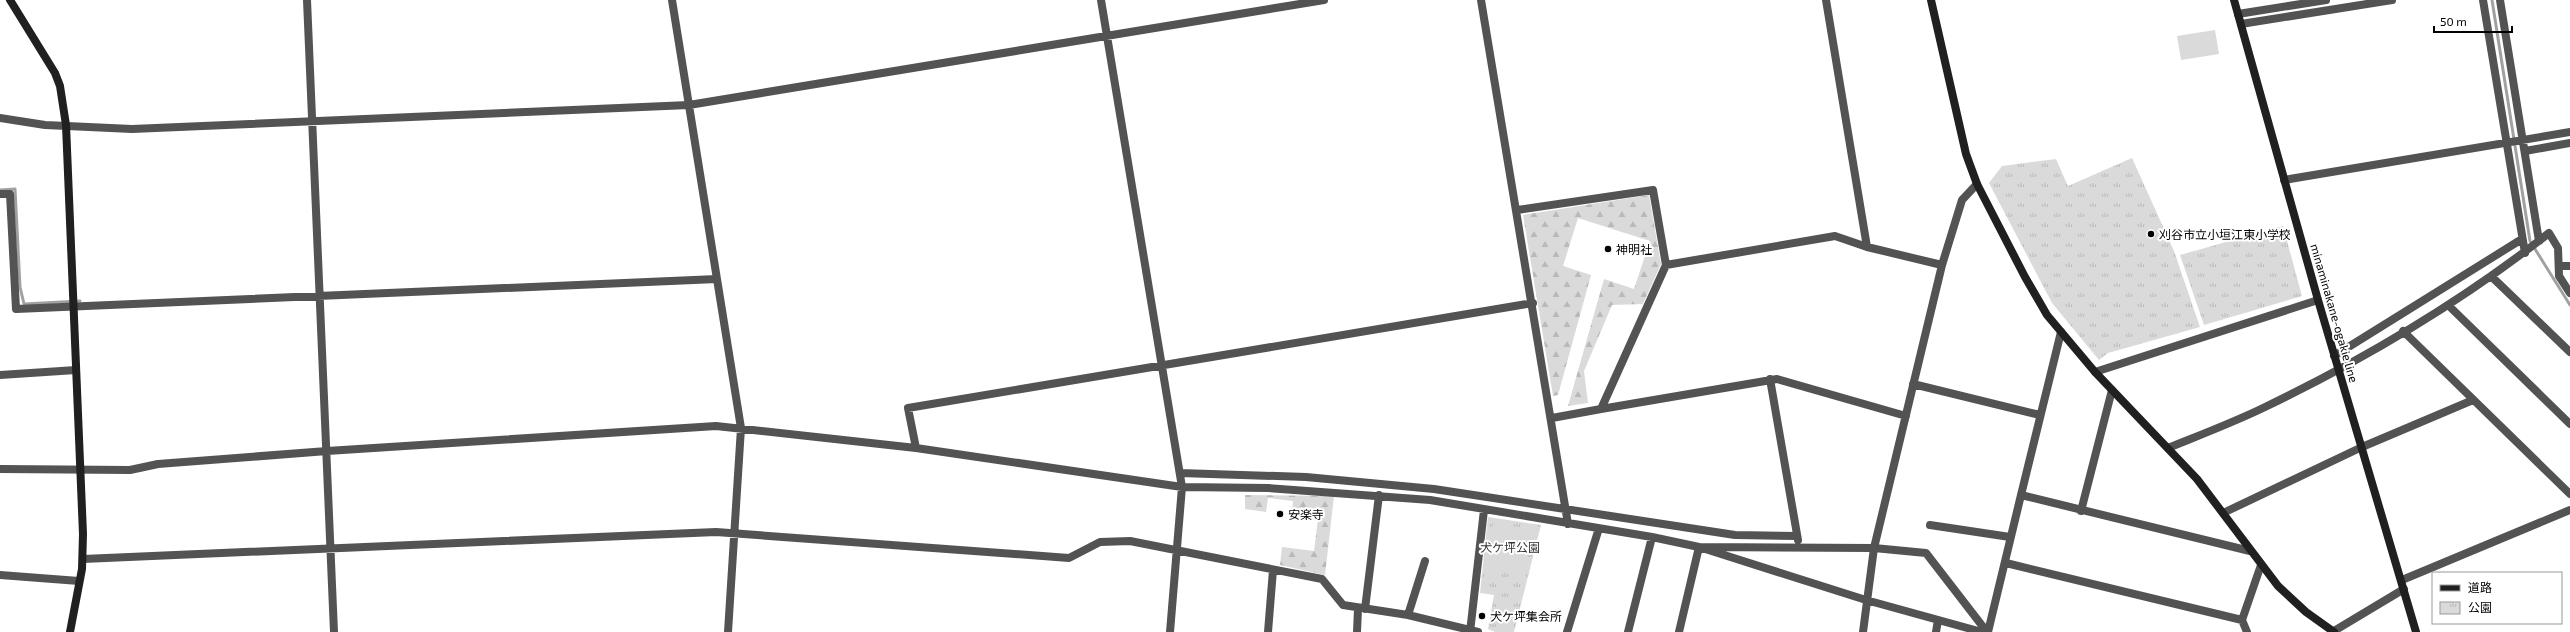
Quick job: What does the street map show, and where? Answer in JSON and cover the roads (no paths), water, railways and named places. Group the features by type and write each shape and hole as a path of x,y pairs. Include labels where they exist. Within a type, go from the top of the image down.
{"street":[{"path":"10,0 56,73 60,86 66,125 80,470 82,559 70,632"},
{"path":"308,0 334,632"},
{"path":"672,0 741,428 728,632"},
{"path":"1101,0 1182,487 1170,632"},
{"path":"0,118 28,123 132,129 689,105 1324,0"},
{"path":"1481,0 1533,303 1568,524"},
{"path":"1826,0 1867,247"},
{"path":"1931,0 1966,154 1977,184 2024,277 2047,314 2061,332 2095,372 2197,479 2261,565 2278,586 2301,608 2334,632 2404,589"},
{"name":"minaminakane-ogakie line","path":"2234,0 2338,370 2402,580 2416,632"},
{"path":"2238,14 2326,0"},
{"path":"2241,24 2392,0"},
{"path":"2483,0 2509,142 2522,239 2526,252"},
{"path":"2500,0 2538,241"},
{"path":"2284,180 2570,132"},
{"path":"2525,151 2570,143"},
{"path":"1863,632 1874,548 1942,265 1962,200 1977,184"},
{"path":"1517,210 1654,190 1666,265 1601,409"},
{"path":"0,194 10,194 16,309 717,279"},
{"path":"2168,448 2262,408 2338,370 2448,305 2492,277 2526,252 2548,233 2558,248 2559,276 2570,293"},
{"path":"1666,265 1835,236 1867,247 1942,265"},
{"path":"2334,356 2522,239"},
{"path":"2559,266 2570,266"},
{"path":"2492,277 2570,352"},
{"path":"2095,372 2318,300"},
{"path":"916,448 908,408 1533,303"},
{"path":"2448,305 2570,424"},
{"path":"2403,331 2569,491"},
{"path":"1987,632 2006,563 2010,538 2061,332"},
{"path":"0,375 76,370"},
{"path":"1552,418 1770,379 1777,379 1906,416"},
{"path":"1770,379 1799,547"},
{"path":"1913,384 2040,415"},
{"path":"2082,511 2112,390"},
{"path":"2223,513 2362,447 2473,400"},
{"path":"0,469 130,470 158,464 327,452 716,426 741,428 916,448 1182,487 1268,488 1379,495 1430,500 1652,537 1699,547 1866,600 1982,632"},
{"path":"1180,472 1306,476 1379,483 1566,508 1735,535 1797,536"},
{"path":"1357,632 1379,495"},
{"path":"2021,495 2250,551"},
{"path":"82,559 734,532 1069,558 1100,542 1130,541 1322,579 1343,605 1361,609 1408,615 1473,631 1484,510"},
{"path":"2402,580 2570,510"},
{"path":"1930,525 2010,538"},
{"path":"1567,632 1600,528"},
{"path":"1628,632 1652,537"},
{"path":"1699,547 1874,548 1926,553 1987,632"},
{"path":"1679,632 1699,547"},
{"path":"1408,615 1425,561"},
{"path":"2006,563 2242,620"},
{"path":"2247,632 2242,620 2261,565"},
{"path":"1268,632 1273,570"},
{"path":"0,575 79,580"},
{"path":"1936,632 1938,620"}],"waterway":[{"path":"2492,0 2530,241 2570,305"},
{"path":"0,190 15,189 20,287 24,304 80,301"}],"place":[{"name":"刈谷市立小垣江東小学校","path":"2151,234"},
{"name":"神明社","path":"1608,249"},
{"name":"安楽寺","path":"1280,514"},
{"name":"犬ケ坪集会所","path":"1482,616"}],"park label":[{"name":"犬ケ坪公園","path":"1510,547"}]}
